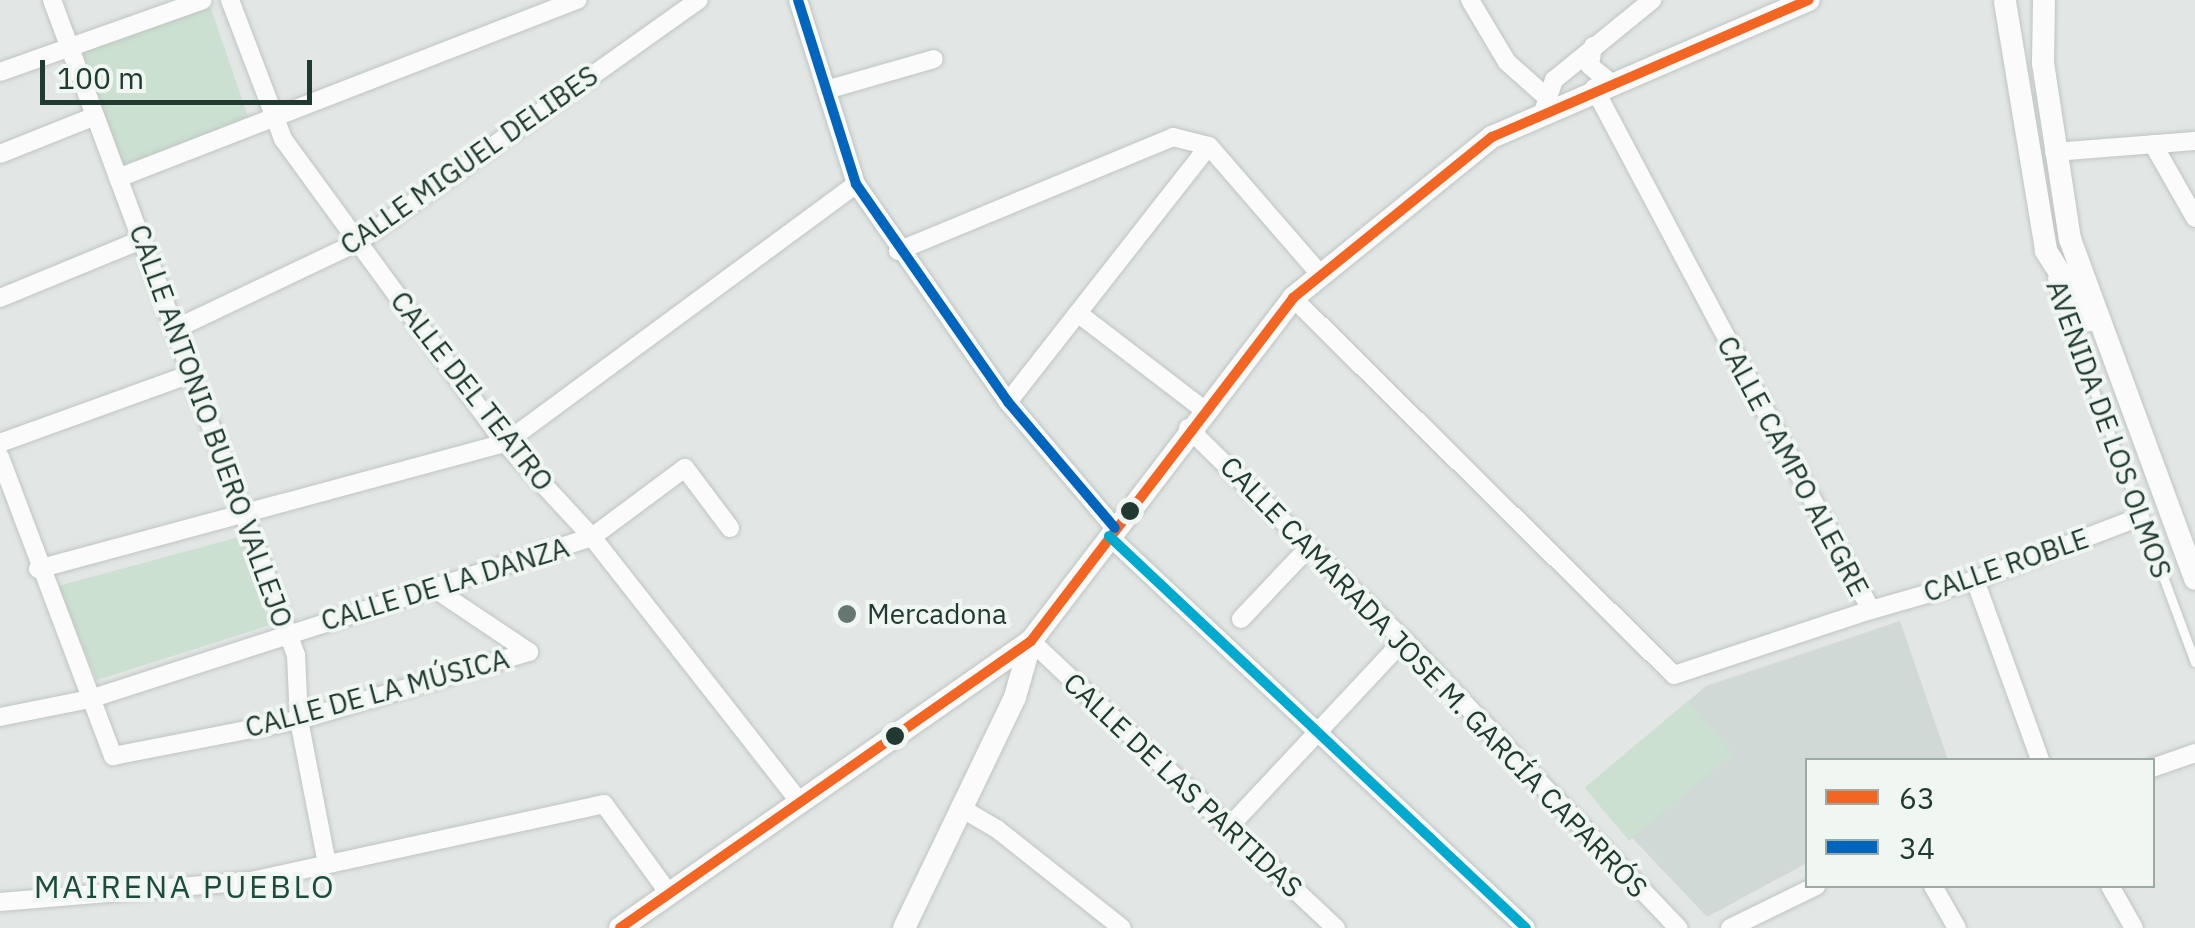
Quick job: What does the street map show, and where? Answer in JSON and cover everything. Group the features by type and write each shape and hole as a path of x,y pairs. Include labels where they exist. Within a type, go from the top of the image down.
{"street":[{"name":"CALLE ANTONIO BUERO VALLEJO","path":"52,0 296,655 299,720 327,864"},
{"path":"0,72 203,0"},
{"name":"CALLE DEL TEATRO","path":"230,0 276,121 358,242 505,443 592,538 798,800"},
{"path":"118,178 276,121 578,0"},
{"name":"CALLE MIGUEL DELIBES","path":"174,329 358,242 699,0"},
{"path":"798,0 856,184 898,251 1008,402 1112,532 1526,928"},
{"path":"1470,0 1507,62 1544,102"},
{"path":"620,928 798,800 1031,641 1188,428 1293,298 1492,136 1544,102 1593,46 1652,0"},
{"path":"1544,102 1602,85 1809,0"},
{"path":"2002,1 2041,0"},
{"name":"AVENIDA DE LOS OLMOS","path":"2041,0 2054,152 2070,238 2195,578"},
{"name":"AVENIDA DE LOS OLMOS","path":"2002,1 2046,251 2117,360"},
{"name":"CALLE CAMPO ALEGRE","path":"1293,298 1674,675 1871,610 1590,66 1593,46"},
{"path":"826,90 934,59"},
{"path":"0,154 95,116"},
{"path":"898,251 1173,136 1209,146 1320,274"},
{"path":"2054,152 2195,141"},
{"path":"2153,144 2195,218"},
{"path":"1008,402 1209,146"},
{"path":"38,569 245,517 505,443 856,184"},
{"path":"0,298 142,240"},
{"path":"1079,314 1203,409"},
{"path":"0,443 191,374"},
{"name":"CALLE CAMARADA JOSE M. GARCÍA CAPARRÓS","path":"1188,428 1404,640 1678,928"},
{"path":"0,458 38,569 90,699"},
{"name":"CALLE DE LA DANZA","path":"0,718 90,699 592,538 685,468 730,528"},
{"name":"CALLE ROBLE","path":"1871,610 1974,580 2140,518"},
{"path":"1241,619 1310,548"},
{"path":"1974,580 2039,758"},
{"name":"CALLE DE LA MÚSICA","path":"90,699 113,756 299,720 529,652 435,589"},
{"path":"1228,829 1404,640"},
{"path":"904,928 1019,682 1031,641"},
{"name":"CALLE DE LAS PARTIDAS","path":"1031,641 1336,928"},
{"path":"990,668 1019,682"},
{"path":"2155,767 2195,753"},
{"path":"0,902 251,881 604,804 668,892"},
{"path":"961,808 997,829 1122,928"},
{"path":"1730,928 1812,888"},
{"path":"1934,888 1957,928"},
{"path":"2111,888 2134,928"}],"lane":[{"name":"AVENIDA DE LOS OLMOS","path":"2046,251 2195,662"}],"shaded area":[{"path":"1900,621 1947,758 1805,758 1805,864 1707,917 1586,789 1706,686"}],"green space":[{"path":"210,6 251,125 123,169 82,50"},
{"path":"239,537 270,625 97,680 58,586"},
{"path":"1688,701 1732,754 1629,841 1585,788"}],"transit line":[{"name":"34","path":"798,0 856,184 1008,402 1115,528"},
{"name":"63","path":"620,928 1031,641 1293,298 1492,137 1809,0"},
{"path":"1109,536 1526,928"}],"place":[{"name":"Mercadona","path":"847,614"}],"district":[{"name":"MAIRENA PUEBLO","path":"185,886"}]}
